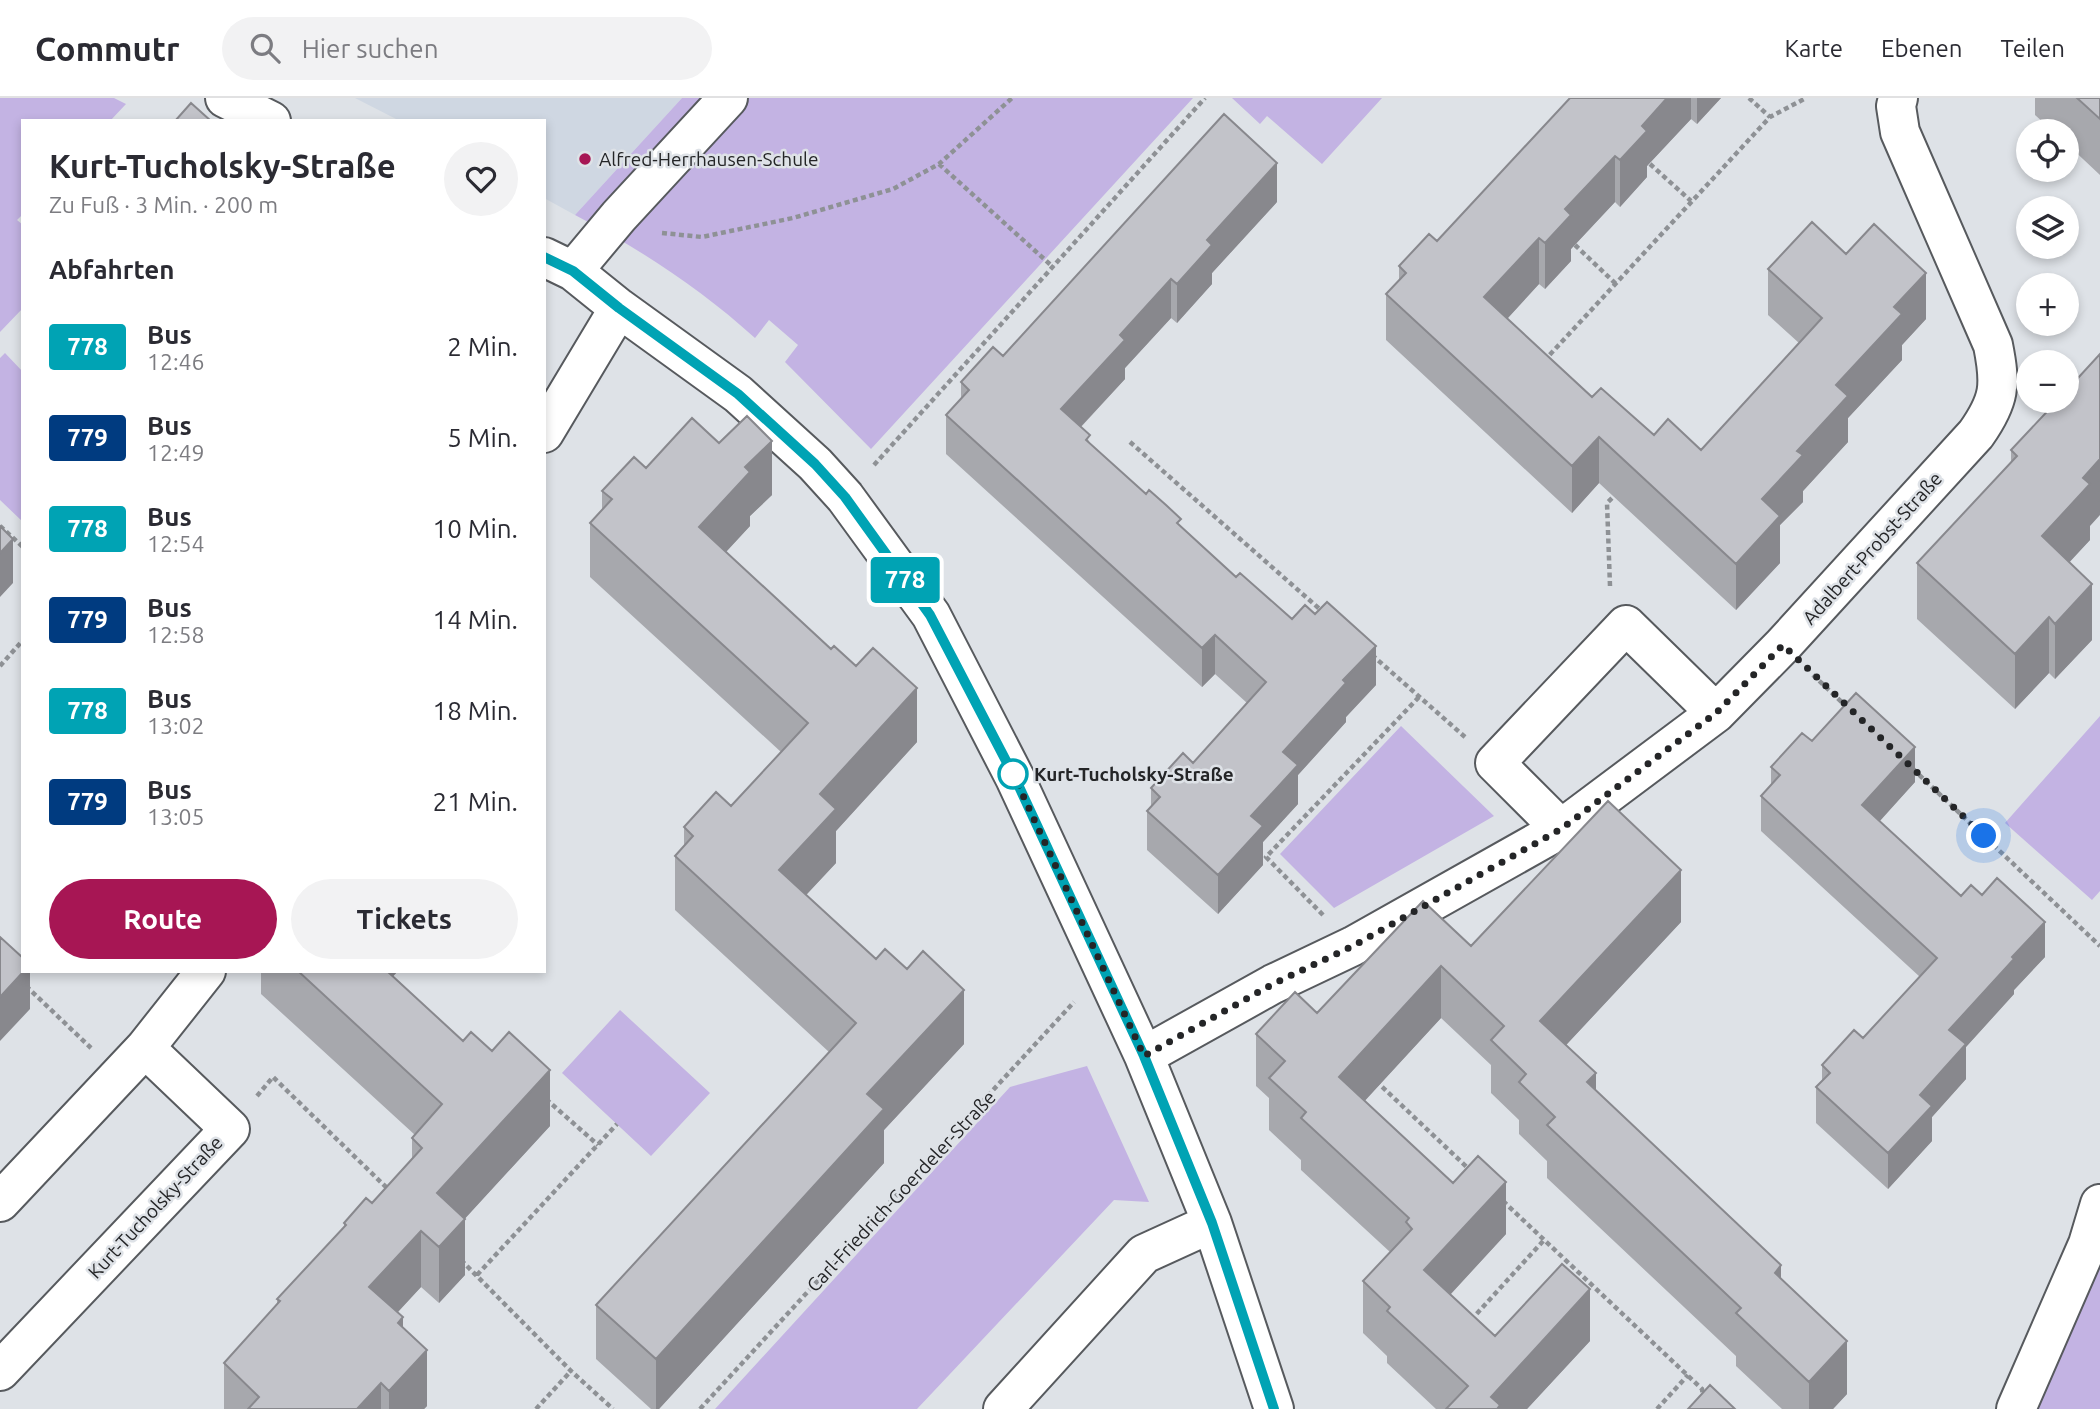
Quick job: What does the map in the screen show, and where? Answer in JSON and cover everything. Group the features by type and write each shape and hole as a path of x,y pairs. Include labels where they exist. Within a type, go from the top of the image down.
{"street":[{"path":"225,98 267,119"},
{"path":"728,98 619,216 559,264 738,394 815,464 845,497 930,615 1015,778 1144,1056 1212,1223 1274,1409"},
{"name":"Adalbert-Probst-Straße","path":"1144,1056 1273,984 1353,946 1561,829 1716,713 1783,645 1976,434 1996,399 1998,375 1993,345 1899,132 1896,106 1898,98"},
{"path":"546,430 619,308"},
{"path":"1561,829 1494,763 1626,625 1716,713"},
{"path":"0,1202 133,1062 204,973"},
{"name":"Kurt-Tucholsky-Straße","path":"0,1371 230,1129 133,1062"},
{"path":"2016,1409 2094,1245 2100,1204"},
{"path":"1003,1409 1144,1254 1212,1223"}],"path":[{"path":"619,216 663,233 702,237 793,218 893,189 939,164 1012,98"},
{"path":"845,497 1205,98"},
{"path":"1749,98 1770,117"},
{"path":"1541,363 1770,117 1806,98"},
{"path":"1650,163 1691,201"},
{"path":"939,164 1053,267"},
{"path":"1575,245 1616,284"},
{"path":"1130,442 1326,615"},
{"path":"1623,486 1607,503 1610,610 1626,625"},
{"path":"0,526 21,545"},
{"path":"0,666 21,642"},
{"path":"1783,645 1849,709"},
{"path":"1368,652 1494,763"},
{"path":"1353,946 1266,857 1419,697"},
{"path":"1909,766 2100,946"},
{"path":"20,980 133,1062"},
{"name":"Carl-Friedrich-Goerdeler-Straße","path":"700,1409 1070,1005 1108,981"},
{"path":"230,1129 273,1077 399,1200"},
{"path":"1373,1079 1474,1174"},
{"path":"543,1096 598,1145"},
{"path":"477,1275 617,1124"},
{"path":"1493,1193 1689,1376 1702,1389 1704,1403"},
{"path":"1465,1326 1544,1240"},
{"path":"457,1256 571,1371 613,1409"},
{"path":"536,1409 571,1371"},
{"path":"1657,1409 1689,1376"}],"shaded area":[{"path":"0,98 114,98 126,104 112,119 21,119 21,216 17,220 21,223 21,310 0,332"},
{"name":"Alfred-Herrhausen-Schule","path":"355,98 682,98 575,215 546,199 546,119 396,119"},
{"path":"682,98 1193,98 871,449 785,362 798,345 769,320 755,338 669,271 575,215"},
{"path":"1232,98 1382,98 1322,164 1267,116 1260,124"},
{"path":"5,353 21,370 21,520 0,500 0,358"},
{"path":"2100,716 2100,891 2092,900 2005,823"},
{"path":"1401,726 1494,816 1334,908 1280,854"},
{"path":"620,1010 710,1093 651,1156 562,1073"},
{"path":"1087,1066 1149,1202 1114,1200 917,1409 715,1409 1010,1087"},
{"path":"2100,1229 2100,1409 2029,1409"}],"building":[{"path":"1570,98 1667,98 1642,126 1647,131 1620,160 1615,156 1565,209 1571,215 1545,243 1539,238 1484,297 1592,397 1601,388 1654,435 1668,419 1701,450 1822,318 1768,269 1812,222 1846,254 1874,224 1926,273 1894,307 1902,314 1836,385 1848,396 1797,451 1803,455 1762,499 1780,516 1736,564 1599,437 1572,466 1386,294 1406,273 1399,266 1429,234 1437,241"},
{"path":"2077,98 2100,98 2100,119"},
{"path":"191,103 209,119 177,119"},
{"path":"1224,114 1277,163 1207,240 1212,245 1177,284 1171,279 1120,335 1125,340 1061,409 1090,435 1086,440 1146,494 1149,490 1166,505 1181,519 1177,523 1236,577 1240,573 1292,619 1305,605 1315,614 1327,602 1376,646 1343,680 1346,683 1283,752 1298,765 1251,816 1263,826 1218,875 1147,811 1160,797 1151,788 1183,753 1193,763 1266,682 1215,635 1202,648 946,415 969,390 961,382 993,347 1003,356"},
{"path":"2100,354 2100,459 2083,478 2090,484 2042,536 2092,584 2055,624 2049,617 2015,654 1917,563 2017,456 2011,450 2046,413 2079,413 2079,377"},
{"path":"747,416 772,441 745,467 750,472 699,527 831,649 834,646 856,666 873,648 917,688 820,794 836,809 779,870 876,959 885,949 907,969 923,951 964,990 867,1094 884,1109 656,1359 596,1305 856,1023 675,856 693,836 684,827 716,792 731,806 808,723 590,523 612,499 602,491 634,457 646,468 692,418 719,443"},
{"path":"0,526 13,539 0,553"},
{"path":"1856,693 1915,747 1862,805 1961,896 1971,885 1982,895 1997,878 2045,922 1949,1030 1966,1044 1920,1095 1932,1106 1888,1153 1816,1087 1830,1073 1822,1065 1854,1030 1863,1038 1937,958 1761,796 1780,775 1771,767 1802,733 1812,741"},
{"path":"1608,801 1681,870 1540,1021 1596,1073 1587,1082 1781,1265 1775,1273 1847,1341 1809,1382 1736,1313 1741,1308 1547,1125 1555,1117 1519,1082 1526,1074 1491,1040 1504,1026 1441,966 1339,1077 1453,1183 1478,1156 1506,1182 1424,1270 1495,1336 1562,1264 1590,1289 1491,1397 1500,1405 1497,1409 1446,1409 1468,1386 1387,1311 1390,1307 1363,1281 1412,1229 1406,1222 1409,1218 1301,1118 1306,1112 1269,1078 1285,1061 1256,1034 1295,992 1317,1013 1423,901 1471,946"},
{"path":"0,937 21,956 22,973 0,997"},
{"path":"300,973 389,973 463,1041 471,1032 492,1051 509,1032 550,1070 437,1193 465,1219 439,1247 421,1231 369,1287 403,1317 398,1323 427,1350 389,1391 381,1383 357,1409 248,1409 259,1397 224,1363 280,1301 277,1299 346,1225 344,1223 366,1198 372,1203 422,1148 412,1138 442,1104"},
{"path":"1710,1385 1735,1409 1688,1409"}],"bus line":[{"name":"778","path":"546,258 573,271 619,308 738,394 815,464 845,497 930,615 1015,778 1144,1056 1212,1223 1274,1409"}],"place":[{"name":"Alfred-Herrhausen-Schule","path":"585,159"},
{"name":"Kurt-Tucholsky-Straße","path":"1013,774"}],"route":[{"path":"1013,774 1144,1056 1273,984 1353,946 1561,829 1716,713 1783,645 1984,836"}]}
